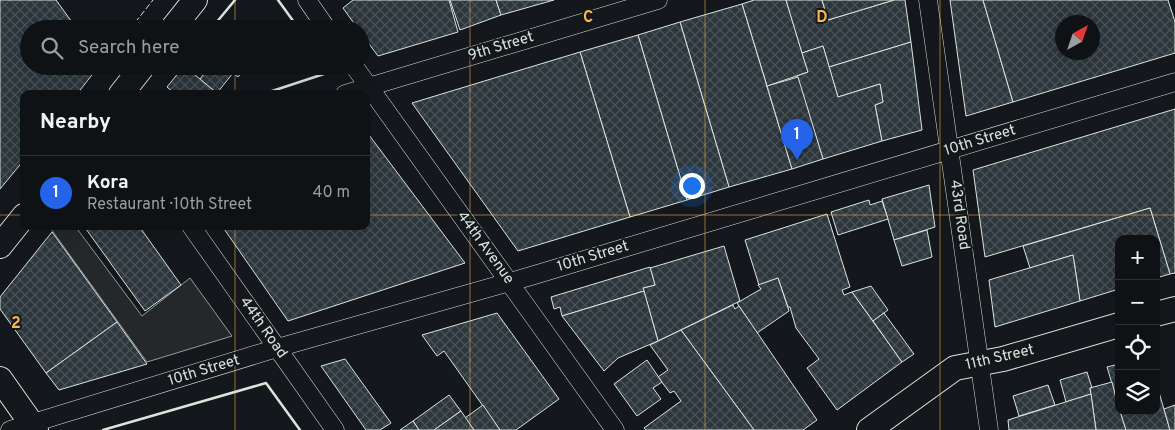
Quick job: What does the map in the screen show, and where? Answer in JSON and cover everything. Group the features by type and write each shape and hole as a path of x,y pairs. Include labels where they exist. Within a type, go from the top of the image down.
{"main road":[{"path":"179,20 195,0"},
{"path":"124,90 136,75"},
{"path":"0,246 20,221"},
{"path":"1160,313 1175,309"},
{"name":"11th Street","path":"869,430 955,368 1003,359 1115,326"},
{"path":"0,379 26,428"}],"street":[{"path":"307,0 321,20"},
{"name":"9th Street","path":"357,90 658,0"},
{"name":"43rd Road","path":"928,0 989,430"},
{"name":"44th Avenue","path":"361,75 615,430"},
{"name":"10th Street","path":"26,428 277,348 510,282 1175,82"},
{"name":"44th Road","path":"194,230 335,430"}],"shaded area":[{"path":"52,230 78,230 142,316 190,278 232,336 147,362"}],"building":[{"path":"0,0 56,0 70,20 20,20 20,75 92,75 80,90 20,90 20,165 0,189"},
{"path":"353,0 449,0 458,32 378,56 370,45 370,20 352,20 343,8"},
{"path":"450,0 496,0 501,15 460,30"},
{"path":"496,0 554,0 501,15"},
{"path":"754,0 786,0 808,72 767,86 742,4"},
{"path":"786,0 822,0 828,20 894,0 905,0 911,42 829,67 823,46 802,53"},
{"path":"822,0 894,0 828,20"},
{"path":"950,0 983,0 1013,102 966,116"},
{"path":"983,0 1168,0 1175,22 1175,53 1013,102"},
{"path":"742,4 792,169 729,187 680,22"},
{"path":"680,22 729,187 687,200 638,35"},
{"path":"638,35 687,200 630,217 580,52"},
{"path":"911,42 922,130 882,141 875,105 883,102 880,84 838,97 829,67"},
{"path":"823,46 838,97 880,84 883,102 875,105 882,141 823,159 797,76 808,72 802,53"},
{"path":"580,52 630,217 518,251 412,103"},
{"path":"177,75 195,75 213,90 170,90 167,87"},
{"path":"203,75 231,75 219,90 213,90 200,79"},
{"path":"798,77 823,159 792,169 767,86"},
{"path":"1175,109 1175,273 1170,274 1160,235 1158,235 1150,208 985,257 973,170"},
{"path":"370,136 465,263 288,321 225,230 370,230"},
{"path":"929,185 935,227 894,240 882,199"},
{"path":"869,200 870,205 882,201 888,219 838,235 831,212"},
{"path":"1150,208 1158,235 1115,235 1115,290 1080,301 1073,255 1030,268 1023,246"},
{"path":"827,214 850,287 842,290 844,295 852,292 902,362 837,410 807,368 819,359 796,328 778,278 759,285 745,240"},
{"path":"87,230 142,230 181,285 145,311"},
{"path":"927,230 932,257 902,266 894,240"},
{"path":"52,232 117,322 46,373 0,309 0,297"},
{"path":"1160,241 1170,274 1160,277"},
{"path":"724,246 740,301 658,341 643,288 655,285 650,268"},
{"path":"1073,255 1080,301 995,327 989,280"},
{"path":"650,267 655,285 643,288 644,291 562,316 560,307 554,309 551,297"},
{"path":"778,278 789,311 757,333 737,303 761,289 758,285"},
{"path":"871,286 888,310 873,321 852,292"},
{"path":"644,291 658,341 618,358 604,371 562,316"},
{"path":"733,305 735,309 739,306 817,420 803,430 754,430 681,330"},
{"path":"497,313 559,399 516,430 500,430 444,351 437,356 422,335"},
{"path":"884,313 914,354 902,362 873,321"},
{"path":"117,322 147,364 59,390 46,373"},
{"path":"681,330 754,430 646,430 644,428 681,401 674,391 670,393 658,377 668,370 650,345"},
{"path":"345,359 391,423 380,430 366,430 321,366"},
{"path":"647,360 662,382 653,388 661,399 637,416 614,384"},
{"path":"1115,365 1115,394 1107,367"},
{"path":"1087,372 1092,388 1090,388 1091,394 1066,402 1060,380"},
{"path":"1112,382 1115,394 1115,415 1121,415 1126,430 1096,430 1090,388"},
{"path":"1048,385 1055,405 1019,416 1013,396"},
{"path":"1091,394 1096,430 1009,430 1008,420"},
{"path":"449,395 461,411 434,430 419,430 413,421"},
{"path":"1160,396 1170,430 1126,430 1121,415 1160,415"},
{"path":"483,405 500,430 474,430 465,418"},
{"path":"1175,405 1175,430 1170,430 1164,409"},
{"path":"461,411 474,430 434,430"},
{"path":"413,421 419,430 400,430"}],"fence":[{"path":"137,20 153,0"}],"wall":[{"path":"218,20 235,0"},
{"path":"278,0 292,20"},
{"path":"275,90 321,75"},
{"path":"103,430 266,383 300,430"}],"place":[{"name":"Kora","path":"797,160"}]}
